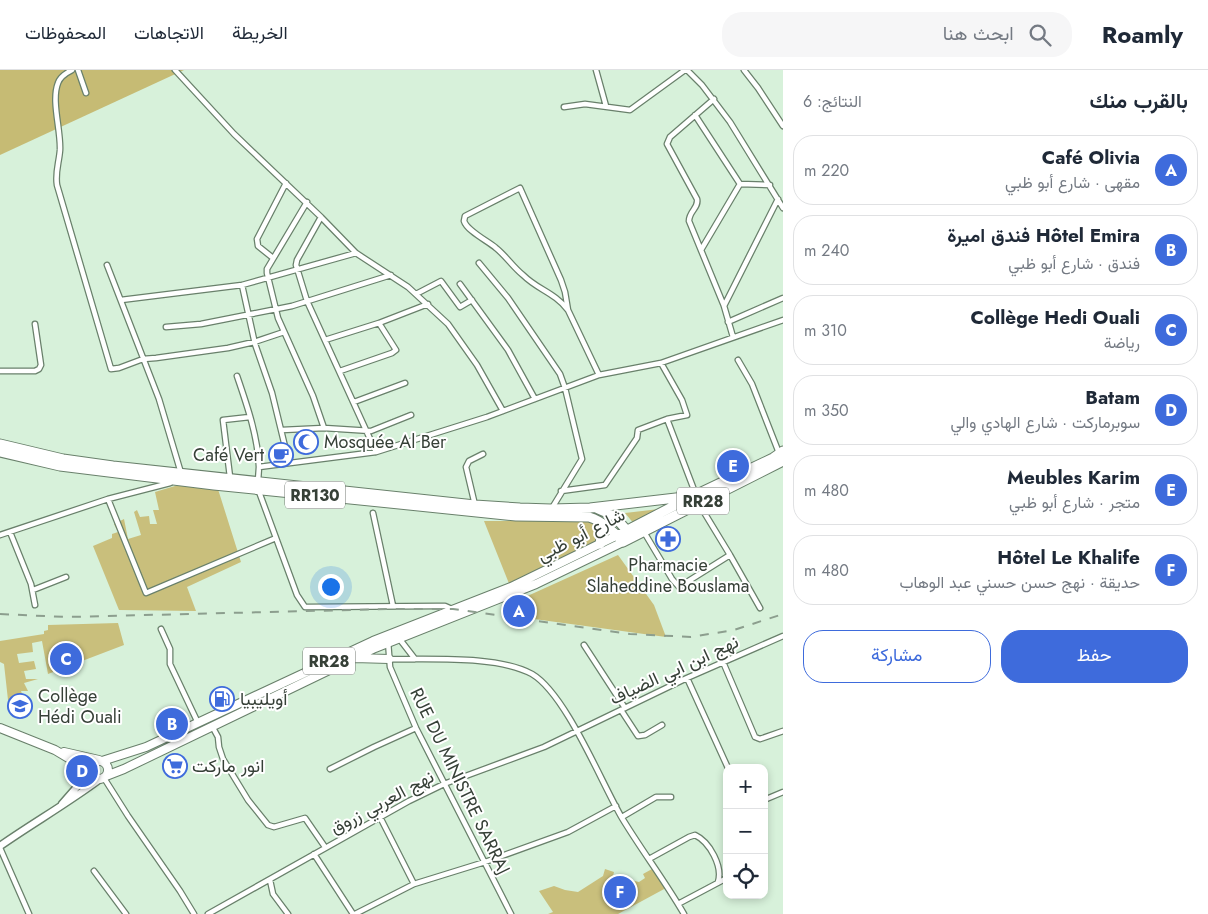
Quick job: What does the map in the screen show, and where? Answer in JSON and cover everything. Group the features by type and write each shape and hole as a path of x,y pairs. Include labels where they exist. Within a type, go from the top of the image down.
{"highway":[{"name":"RR130","path":"0,444 63,459 181,476 516,516 580,516 597,520 620,539"},
{"name":"RR130","path":"0,452 60,466 230,478 258,485 475,505 551,509 590,508 608,512 618,519 630,534"},
{"name":"شارع أبو ظبي","path":"620,539 782,455"},
{"name":"شارع أبو ظبي","path":"630,534 644,532 696,498"},
{"path":"590,508 696,498"},
{"path":"597,520 602,532 600,544"}],"main road":[{"name":"شارع أبو ظبي","path":"103,778 212,726 236,710 392,637 453,609 511,587 600,544 620,539"},
{"name":"شارع أبو ظبي","path":"100,761 146,748 198,723 236,710 352,658 392,637 460,614 536,584 620,539"},
{"path":"352,658 389,659"},
{"name":"RR28","path":"0,728 55,750 100,761"},
{"name":"RR28","path":"55,750 90,771 94,778 103,778"},
{"path":"90,771 92,764 100,761 105,763 108,769 103,778"}],"street":[{"path":"72,70 60,78 56,90 60,143 55,175 111,368 113,370 143,359 228,348 284,332"},
{"path":"78,70 86,93"},
{"path":"175,70 234,134 306,202 356,253 391,275 416,294 448,324 478,365 504,411"},
{"path":"596,70 606,106"},
{"path":"564,107 585,104 625,110 634,108 686,70 714,99 783,208"},
{"path":"744,70 783,126"},
{"path":"714,99 670,137 667,142 697,199 697,207 689,220 724,306 733,337"},
{"path":"695,115 740,184"},
{"path":"273,258 258,246 257,239 286,183"},
{"path":"740,184 770,185"},
{"path":"701,250 740,184"},
{"path":"568,310 561,280 520,188 465,216 465,225 497,248 530,281 556,296 568,310 599,375"},
{"path":"724,306 778,199"},
{"path":"306,202 267,269 276,310 313,396 324,428"},
{"path":"321,217 297,260 297,271 307,302 376,452"},
{"path":"121,300 242,285 356,253"},
{"path":"479,263 518,311 529,331 560,374 565,388 582,459 551,509"},
{"path":"0,535 181,476 162,408 107,265"},
{"path":"166,327 201,324 276,310 391,275"},
{"path":"416,294 440,281 460,307 472,300"},
{"path":"460,284 508,350 535,399"},
{"path":"242,285 254,342 272,393 290,462"},
{"path":"728,322 783,298"},
{"path":"326,340 379,323 428,304"},
{"path":"259,468 290,462 376,452 504,411 599,375 661,363 733,337 782,322"},
{"path":"340,371 396,352 379,323"},
{"path":"0,371 35,371 40,368 35,324"},
{"path":"738,360 752,384 782,455"},
{"path":"561,491 605,485 637,438 638,430 667,419 686,416 687,413 661,363"},
{"path":"237,376 250,417 257,448 258,485 297,595 305,607 445,606 460,614"},
{"path":"354,402 405,384"},
{"path":"282,430 324,428 374,431 412,415"},
{"path":"230,478 224,420 250,417"},
{"path":"667,419 696,498 760,608"},
{"path":"475,505 466,467 469,462 483,454"},
{"path":"108,499 146,593 276,538"},
{"path":"373,513 393,606"},
{"path":"10,532 33,590 35,605"},
{"path":"644,532 678,586 730,554"},
{"path":"33,590 66,577"},
{"path":"162,629 170,649 170,664 198,723"},
{"name":"نهج ابن ابي الضياف","path":"576,731 687,678 783,636"},
{"path":"392,637 415,659"},
{"name":"RUE DU MINISTRE SARRAJ","path":"392,637 389,659 390,667 416,728 511,914"},
{"path":"584,645 638,736 645,735 662,725"},
{"path":"389,659 499,664 532,674 550,690 576,731 622,817 684,914"},
{"path":"723,662 755,737 760,739 783,731"},
{"path":"687,678 726,764"},
{"path":"212,726 218,737 223,759 248,800 268,825 274,827 306,818 325,847"},
{"path":"330,769 374,746 416,728"},
{"name":"نهج العربي زروق","path":"208,914 409,801 444,784 523,756 576,731"},
{"path":"65,803 90,771"},
{"path":"29,914 0,847 103,778 194,914"},
{"path":"768,798 783,792"},
{"path":"622,817 656,797 671,797"},
{"path":"314,854 354,914 414,884 485,862 568,832 616,806"},
{"path":"380,817 414,884"},
{"path":"649,859 689,837 698,836 717,862 720,872 718,882"},
{"path":"94,871 126,914"},
{"path":"270,880 273,894 288,914"},
{"path":"678,904 723,880"}],"shaded area":[{"path":"0,70 184,70 0,155"},
{"path":"175,486 217,486 241,562 187,587 196,611 119,610 93,546 112,538 112,534 118,532 114,524 124,519 128,539 141,535 134,512 137,510 140,517 149,516 150,524 157,524 153,510 159,510 155,492"},
{"path":"668,508 635,525 625,513"},
{"path":"484,521 601,521 600,543 510,586"},
{"path":"618,555 654,605 666,637 534,619 523,598"},
{"path":"118,623 124,645 48,674 42,641 32,643 33,652 17,654 19,663 34,661 36,669 24,671 26,679 38,679 24,683 28,691 21,691 24,699 8,700 4,664 0,662 0,641 44,634 44,631 48,630 48,625"},
{"path":"605,869 614,872 613,876 639,882 645,878 643,874 652,869 666,888 618,914 548,914 553,912 539,891 554,886 578,892 603,876"}],"railway":[{"path":"0,614 66,617 453,609 630,634 691,637 734,630 783,614"}],"place":[{"name":"Mosquée Al Ber","path":"306,442"},
{"name":"Café Vert","path":"281,455"},
{"name":"Meubles Karim","path":"733,466"},
{"name":"Pharmacie Slaheddine Bouslama","path":"668,539"},
{"name":"Café Olivia","path":"519,611"},
{"name":"Collège Hedi Ouali","path":"66,659"},
{"name":"أويليبيا","path":"222,699"},
{"name":"Collège Hédi Ouali","path":"20,706"},
{"name":"Hôtel Emira فندق اميرة","path":"172,724"},
{"name":"انور ماركت","path":"175,766"},
{"name":"Batam","path":"82,771"},
{"name":"Hôtel Le Khalife","path":"620,892"}]}
